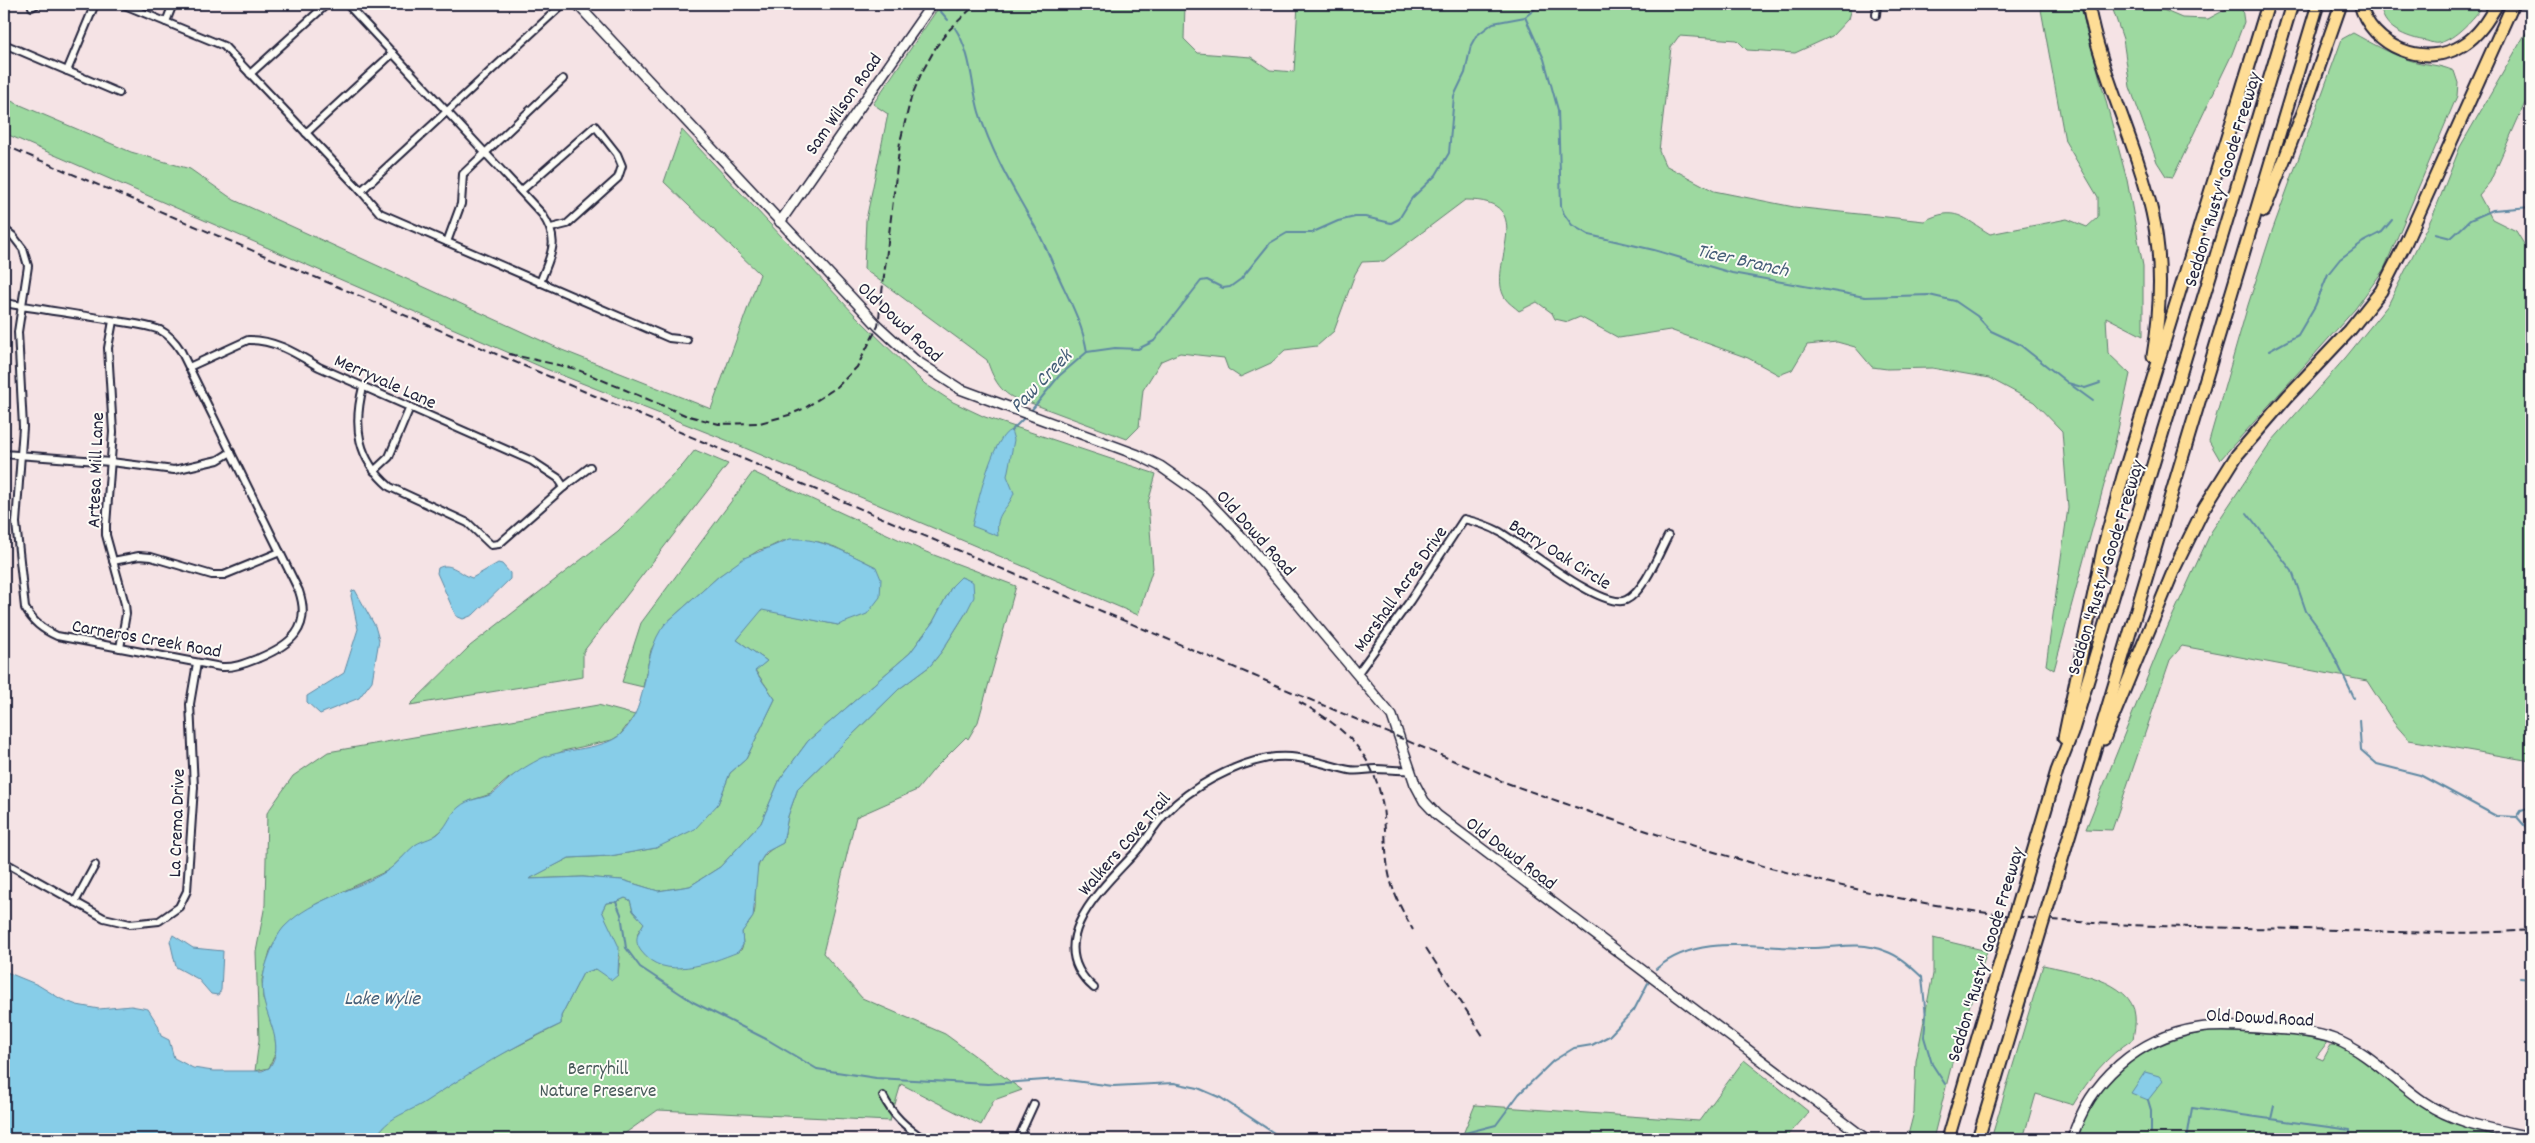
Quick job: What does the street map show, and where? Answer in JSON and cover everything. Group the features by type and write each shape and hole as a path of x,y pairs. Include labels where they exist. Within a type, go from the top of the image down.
{"highway":[{"path":"2088,4 2096,41 2140,170 2156,233 2160,274 2159,313 2153,358 2141,417"},
{"path":"2057,771 2103,549 2141,417 2268,4"},
{"name":"Seddon \"Rusty\" Goode Freeway","path":"1948,1139 2057,771 2072,733 2292,4"},
{"path":"1978,1139 2318,4"},
{"path":"2237,278 2304,110 2341,4"},
{"path":"2360,4 2367,20 2382,38 2408,52 2426,54 2449,51 2462,46 2482,28 2497,4"},
{"path":"2082,792 2175,567 2204,508 2220,480 2248,442 2350,330 2381,291 2406,242 2513,4"},
{"path":"2507,19 2518,4"}],"street":[{"path":"67,71 95,4"},
{"path":"122,4 224,46 380,213 669,338 687,340"},
{"path":"166,22 174,4"},
{"path":"250,74 327,4"},
{"path":"347,4 521,191 551,228 553,247 540,282"},
{"path":"361,191 563,4"},
{"name":"Old Dowd Road","path":"577,4 878,326 915,360 960,389 1145,458 1183,481 1204,497 1247,543 1358,673 1392,716 1410,770 1424,801 1445,822 1866,1139"},
{"name":"Sam Wilson Road","path":"780,222 932,4"},
{"path":"1876,15 1877,4"},
{"path":"4,44 118,93"},
{"path":"306,133 393,53"},
{"path":"447,242 461,204 463,174 563,79"},
{"path":"521,191 595,126 617,154 622,166 618,178 567,224 551,228"},
{"path":"4,230 18,242 27,260 23,306"},
{"name":"Carneros Creek Road","path":"4,303 23,306 113,321 146,326 163,332 178,345 302,600 303,614 295,636 277,651 236,666 221,667 57,636 44,630 32,620 25,608 16,523 23,427 18,332 23,306"},
{"name":"Artesa Mill Lane","path":"113,321 108,348 112,432 106,525 125,604 126,614 120,648"},
{"name":"Merryvale Lane","path":"189,368 229,347 248,340 258,340 294,352 319,367 539,464 558,478 564,487"},
{"path":"363,387 357,424 366,458 374,470 390,487 468,523 491,545 499,544 564,487 590,467"},
{"path":"374,470 389,457 410,407"},
{"path":"4,454 111,462 174,470 218,460 231,452"},
{"name":"Marshall Acres Drive","path":"1358,673 1415,593 1464,519"},
{"name":"Barry Oak Circle","path":"1464,519 1500,532 1562,574 1602,598 1615,602 1627,600 1636,593 1668,536"},
{"path":"114,561 139,556 151,557 212,574 224,575 280,552"},
{"name":"La Crema Drive","path":"4,862 112,921 140,924 167,917 184,899 189,876 194,787 190,704 197,663"},
{"name":"Walkers Cove Trail","path":"1094,988 1080,974 1073,956 1076,934 1084,913 1105,883 1135,853 1156,824 1180,800 1230,770 1250,762 1288,755 1302,756 1349,770 1410,770"},
{"path":"75,902 95,865"},
{"name":"Old Dowd Road","path":"2072,1139 2088,1101 2118,1065 2148,1045 2165,1038 2198,1028 2215,1026 2300,1031 2333,1039 2363,1054 2435,1109 2461,1121 2531,1137"},
{"path":"883,1096 897,1119 924,1139"},
{"path":"1018,1139 1034,1104"}],"green space":[{"path":"941,4 1185,4 1184,39 1198,53 1251,57 1270,70 1294,72 1298,4 1852,4 1848,19 1832,36 1795,53 1747,50 1737,40 1679,36 1671,47 1659,151 1665,165 1714,191 1794,207 1924,221 1935,216 1952,214 1966,219 1990,234 2067,219 2087,227 2098,217 2098,197 2065,141 2040,4 2080,4 2127,180 2143,266 2143,336 2106,317 2108,353 2130,374 2114,448 2054,670 2046,665 2068,508 2062,431 2034,402 1989,378 1932,368 1887,369 1872,367 1855,347 1837,342 1807,345 1792,370 1779,375 1748,358 1670,330 1619,338 1580,317 1568,322 1555,319 1552,313 1537,302 1519,311 1505,298 1501,285 1506,222 1501,211 1488,203 1465,200 1384,261 1362,262 1355,274 1334,331 1317,346 1285,350 1271,363 1240,377 1228,369 1224,358 1180,353 1161,361 1143,390 1139,427 1127,439 1012,397 1001,388 987,360 864,269 866,220 888,114 873,104"},
{"path":"2111,4 2149,4 2182,18 2208,19 2232,6 2242,8 2244,22 2232,54 2173,177 2166,176 2157,162 2130,87 2123,39"},
{"path":"2381,4 2485,4 2458,33 2445,41 2435,43 2411,37 2396,30 2385,19"},
{"path":"2531,24 2531,98 2525,103 2490,182 2479,195 2492,219 2516,231 2527,249 2531,250 2531,761 2409,740 2394,723 2367,681 2182,646 2170,660 2112,830 2086,829 2168,626 2211,532 2272,441 2346,357 2388,305 2434,213 2460,147"},
{"path":"2353,33 2380,48 2415,62 2454,71 2458,83 2457,96 2384,269 2355,309 2220,460 2209,441 2248,305 2271,234 2342,39"},
{"path":"4,98 131,152 190,169 234,200 562,350 711,409 760,274 664,182 682,130 855,315 925,384 953,402 985,417 1156,474 1148,503 1153,568 1138,615 726,440 546,369 4,133"},
{"path":"695,450 728,464 583,652 583,677 410,705 470,646 618,531 683,465"},
{"name":"Berryhill Nature Preserve","path":"753,472 926,552 1016,586 978,722 968,739 966,737 935,768 917,790 856,817 823,953 862,998 945,1034 1022,1090 994,1100 981,1125 901,1084 890,1121 658,1110 617,1139 374,1139 387,1122 395,1116 421,1104 488,1061 561,1024 561,1016 583,973 596,969 618,975 620,957 602,911 606,903 616,902 625,898 630,900 633,911 644,923 637,934 681,968 741,950 743,945 742,932 755,911 756,879 759,864 767,853 783,843 788,816 798,788 899,689 930,666 942,651 967,611 968,580 961,577 952,586 933,622 910,653 808,741 780,779 761,823 720,867 690,886 658,891 622,880 583,877 528,879 569,858 610,856 656,848 718,804 730,773 746,759 775,699 755,670 767,661 737,640 761,609 838,625 876,567 835,547 819,542 782,541 759,550 719,576 665,624 651,650 643,687 622,682 641,623"},
{"path":"598,705 635,715 620,735 612,740 563,751 509,778 491,794 469,801 441,831 432,838 416,845 389,870 316,904 284,927 270,951 262,980 263,998 275,1036 276,1051 269,1068 255,1071 259,1040 256,952 265,905 267,813 293,776 328,752"},
{"path":"1933,938 1987,951 1954,1055 1933,1139 1907,1139 1914,1112 1916,1061 1933,974"},
{"path":"2043,965 2098,979 2124,994 2132,1004 2135,1016 2133,1039 2114,1053 2099,1069 2073,1105 2036,1094 2023,1139 1991,1139"},
{"path":"2213,1031 2293,1035 2326,1042 2316,1057 2323,1060 2331,1045 2342,1047 2380,1071 2416,1102 2436,1115 2467,1128 2511,1139 2076,1139 2085,1116 2097,1096 2111,1078 2128,1064 2146,1052 2166,1043"},
{"path":"1744,1060 1809,1112 1785,1139 1461,1139 1475,1105 1699,1121"}],"water":[{"path":"1011,430 1014,440 1007,476 1014,493 998,521 998,536 972,526 986,473 992,458 1004,435"},
{"name":"Lake Wylie","path":"790,539 801,539 823,544 876,567 881,579 880,597 867,614 838,625 762,610 737,640 767,661 755,671 775,699 746,759 730,773 718,804 695,829 656,848 610,856 569,858 529,879 583,877 622,880 658,891 690,886 720,867 761,823 780,779 808,741 910,653 933,622 952,586 961,577 973,582 974,597 967,611 942,651 930,666 899,689 798,788 788,816 783,843 766,852 758,865 753,917 742,932 743,945 738,952 701,965 674,968 662,966 651,960 641,951 637,943 637,937 644,923 633,911 630,900 625,898 616,902 606,903 602,911 619,947 618,975 612,980 596,969 583,973 561,1016 561,1024 508,1051 425,1102 391,1120 374,1139 4,1139 4,971 38,985 61,999 77,1005 99,1009 131,1006 148,1009 158,1025 161,1036 169,1040 174,1058 193,1068 213,1071 262,1071 269,1068 274,1060 276,1051 274,1032 262,991 266,966 277,936 282,929 308,908 387,871 415,845 438,834 456,809 470,801 493,794 511,777 529,765 551,755 605,743 621,734 631,722 637,709 652,651 657,637 665,624 719,576 744,558"},
{"path":"498,563 502,564 510,573 510,579 473,615 463,619 456,616 437,573 438,568 443,566 451,567 472,578"},
{"path":"355,590 375,626 379,640 372,681 359,698 320,714 307,702 307,696 344,673 358,629 351,596 352,591"},
{"path":"173,935 193,948 223,951 221,990 218,995 211,994 198,979 176,967 170,941"},
{"path":"2145,1072 2159,1076 2163,1081 2148,1100 2131,1093"}],"waterway":[{"name":"Paw Creek","path":"1030,412 1059,376 1087,352 1115,348 1138,349 1154,341 1201,281 1207,280 1223,288 1230,287 1241,279 1270,243 1287,233 1311,233 1338,221 1355,217 1365,217 1391,223 1399,219 1412,198 1436,175 1449,153 1454,96 1465,73 1471,45 1476,36 1493,23 1525,17 1541,4"},
{"path":"937,7 948,20"},
{"name":"Ticer Branch","path":"1525,17 1544,59 1558,110 1561,206 1572,225 1589,235 1654,250 1732,273 1865,297 1929,295 1955,301 1977,316 1991,331 2019,344 2068,383 2085,388 2100,383"},
{"path":"955,28 965,48 976,101 984,128 1005,174 1044,245 1077,317 1087,352"},
{"name":"Ticer Branch","path":"2435,234 2451,238 2470,220 2493,210 2531,207"},
{"name":"Ticer Branch","path":"2269,351 2298,335 2315,306 2328,274 2340,259 2363,242 2382,232 2392,220"},
{"path":"2071,385 2093,401"},
{"name":"Paw Creek","path":"1011,431 1025,417"},
{"path":"2247,513 2292,571 2306,611 2325,637 2354,698"},
{"path":"2359,720 2361,750 2377,764 2420,775 2496,816 2517,817 2531,833"},
{"path":"2517,817 2521,811 2531,808"},
{"path":"616,902 621,914 626,948 640,967 693,1002 768,1040 817,1069 876,1078 988,1084 1059,1079 1113,1086 1174,1083 1198,1088 1221,1098 1283,1139"},
{"path":"1656,969 1672,958 1690,951 1728,945 1806,948 1855,945 1875,948 1890,953 1905,962 1922,977 1926,1017 1924,1037 1932,1064 1945,1084"},
{"path":"2520,978 2531,979"},
{"path":"1456,1139 1465,1133 1496,1125 1519,1094 1553,1061 1574,1048 1592,1045 1609,1036 1634,1010 1648,983"},
{"path":"2148,1100 2151,1110 2151,1132"},
{"path":"2271,1119 2274,1106"},
{"path":"2187,1139 2192,1108 2350,1130 2349,1139"}],"railway":[{"path":"509,354 576,369 685,415 719,424 760,423 789,415 805,408 837,387 857,367 878,326 900,142 911,98 921,74 936,47 948,31 976,4"},
{"path":"4,145 1504,782 1671,839 1783,871 1896,898 1954,908 2041,919 2129,925 2418,932 2475,933 2531,930"},
{"path":"1299,702 1317,712 1346,735 1368,762 1376,779 1381,797 1387,860 1393,889 1413,930"},
{"path":"1426,948 1483,1036"}]}
